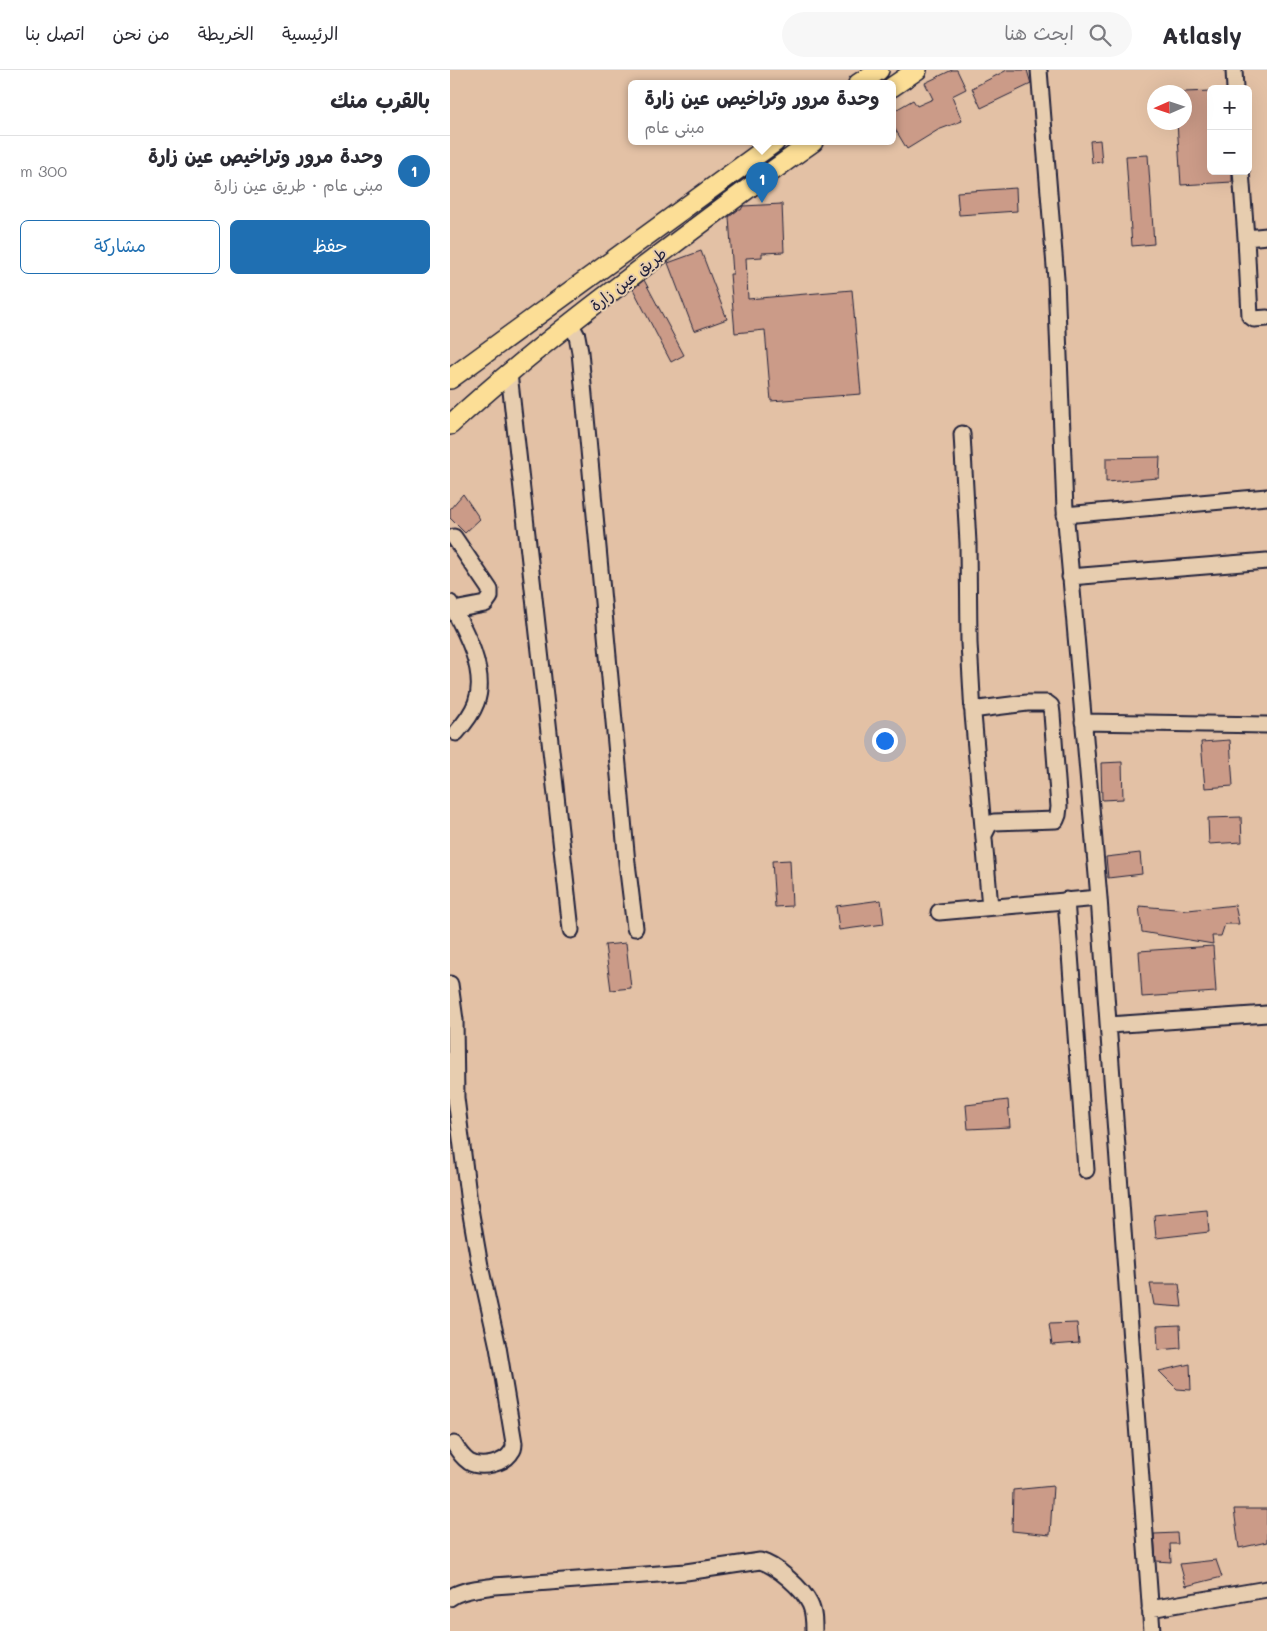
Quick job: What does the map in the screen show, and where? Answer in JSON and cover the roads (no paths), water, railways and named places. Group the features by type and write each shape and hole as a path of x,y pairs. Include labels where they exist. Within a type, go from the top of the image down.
{"main road":[{"path":"864,80 878,70"},
{"path":"896,84 917,70"},
{"name":"طريق عين زارة","path":"450,379 771,145"},
{"name":"طريق عين زارة","path":"450,425 570,323 718,209 809,145"}],"street":[{"path":"1039,70 1056,279 1065,514 1099,898 1152,1631"},
{"path":"1234,70 1235,85"},
{"path":"1241,175 1250,316 1254,319 1267,318"},
{"path":"1246,238 1267,236"},
{"path":"570,323 577,336 580,352 626,854 635,928"},
{"path":"509,373 571,930"},
{"path":"962,434 969,552 969,643 972,708 990,907"},
{"path":"1065,514 1267,497"},
{"path":"454,537 490,590 490,597 484,604 452,607 476,656 479,689 473,709 456,733"},
{"path":"1070,577 1267,561"},
{"path":"972,708 979,709 1027,703 1048,703 1051,706 1059,807 1056,820 994,822 989,825 984,835"},
{"path":"1083,722 1267,725"},
{"path":"938,912 1099,898"},
{"path":"1066,900 1086,1170"},
{"path":"450,987 455,1020 456,1098 470,1203 480,1266 498,1347 514,1444 512,1451 507,1457 496,1463 483,1466 470,1463 460,1454 454,1444"},
{"path":"1108,1025 1267,1014"},
{"path":"450,1598 466,1591 494,1586 686,1572 760,1561 774,1567 804,1594 812,1611 814,1631"},
{"path":"1150,1609 1267,1589"}],"place":[{"name":"وحدة مرور وتراخيص عين زارة","path":"762,203"}]}
